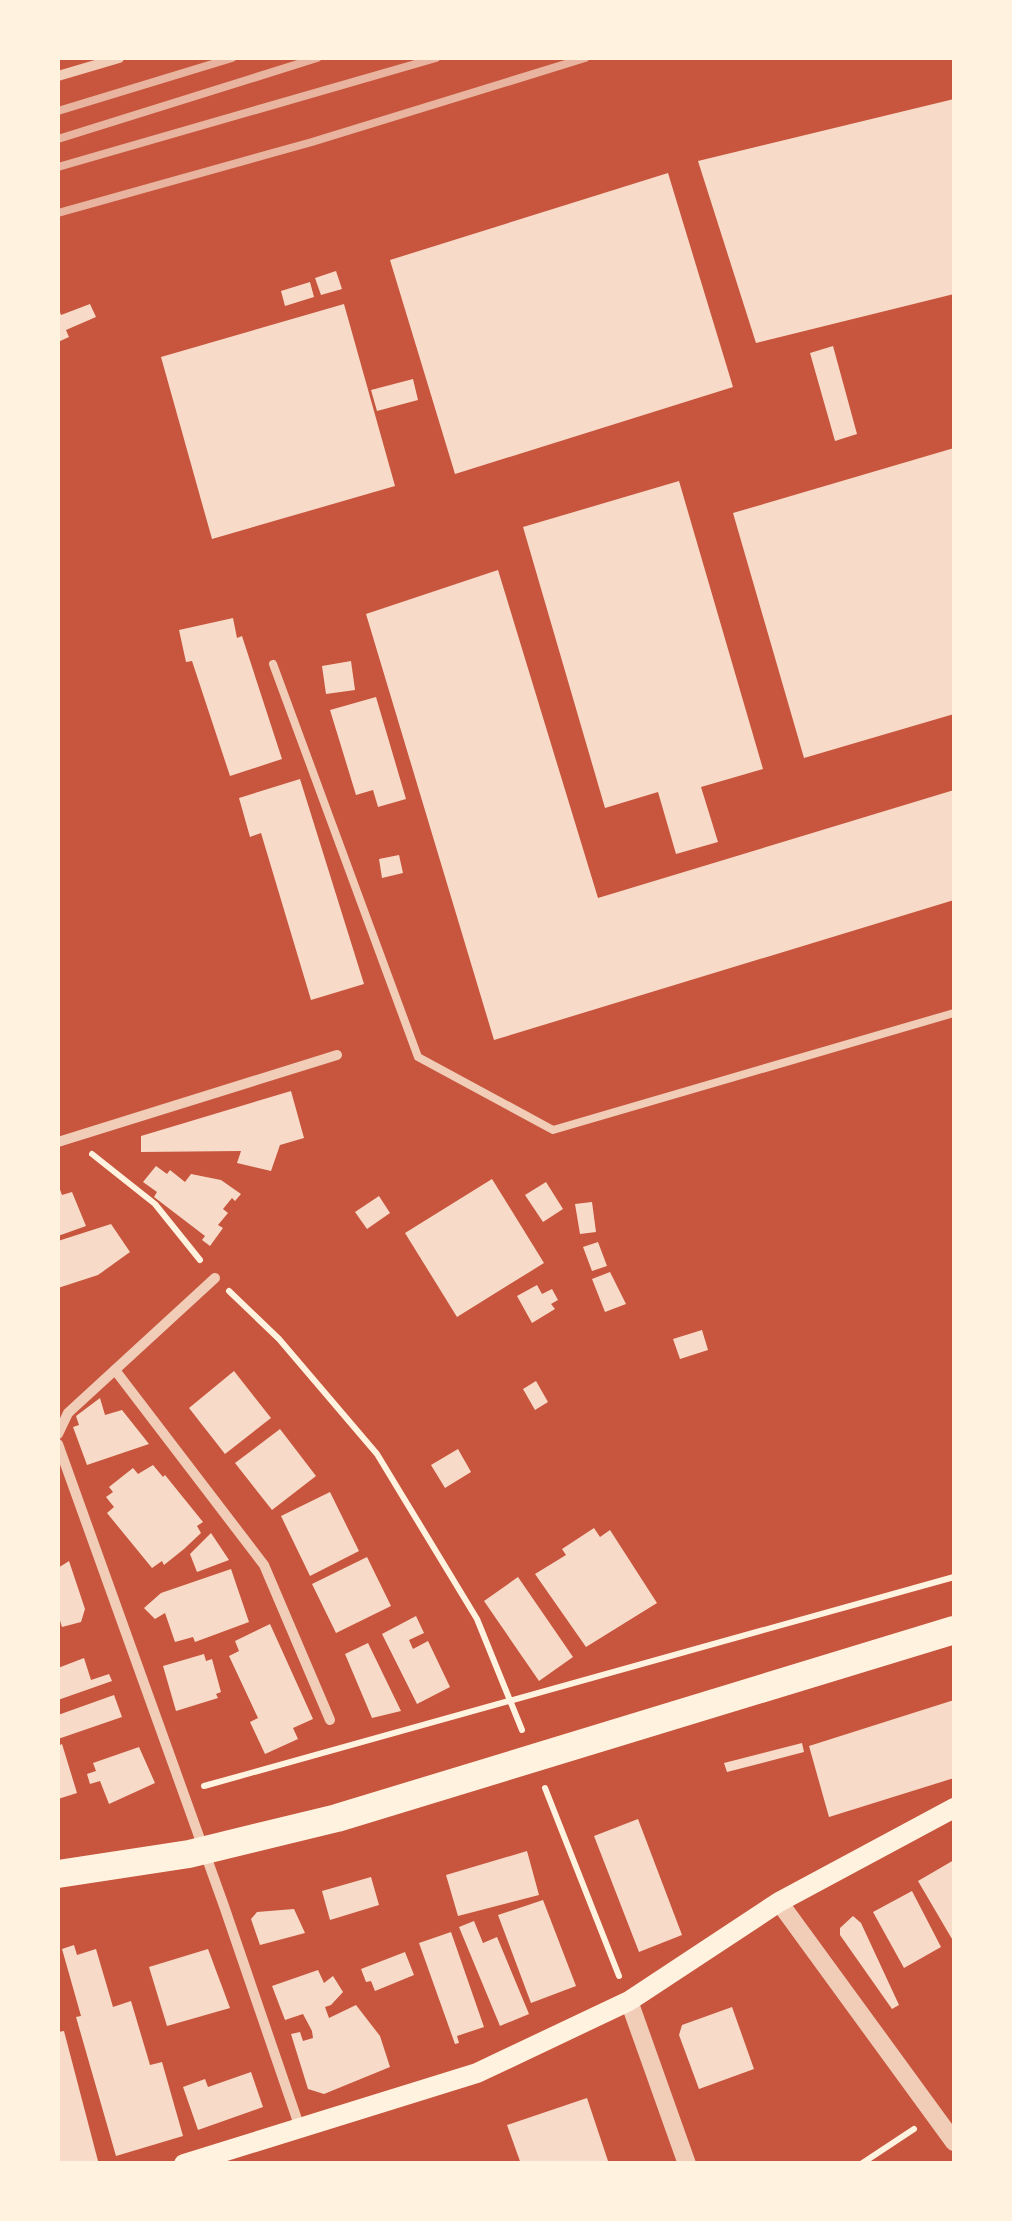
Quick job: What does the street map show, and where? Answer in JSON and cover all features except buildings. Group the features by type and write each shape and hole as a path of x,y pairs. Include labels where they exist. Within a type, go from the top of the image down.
{"highway":[{"path":"58,1874 189,1854 337,1818 954,1630"}],"main road":[{"path":"184,2164 476,2072 628,2000 779,1902 954,1808"}],"street":[{"path":"58,76 119,58"},
{"path":"58,1142 338,1055"},
{"path":"58,1434 68,1413 214,1278"},
{"path":"114,1370 264,1565 330,1720"},
{"path":"58,1444 300,2128"},
{"path":"779,1902 954,2142"},
{"path":"628,2000 686,2160"}],"lane":[{"path":"272,664 418,1057 553,1130 954,1013"}],"path":[{"path":"72,1137 154,1204 214,1278 279,1339 376,1454 477,1619 526,1740"},
{"path":"183,1792 954,1578"},
{"path":"541,1778 628,2000"}],"railway":[{"path":"58,111 232,58"},
{"path":"58,139 317,58"},
{"path":"58,167 436,58"},
{"path":"58,213 312,142 585,58"}]}
